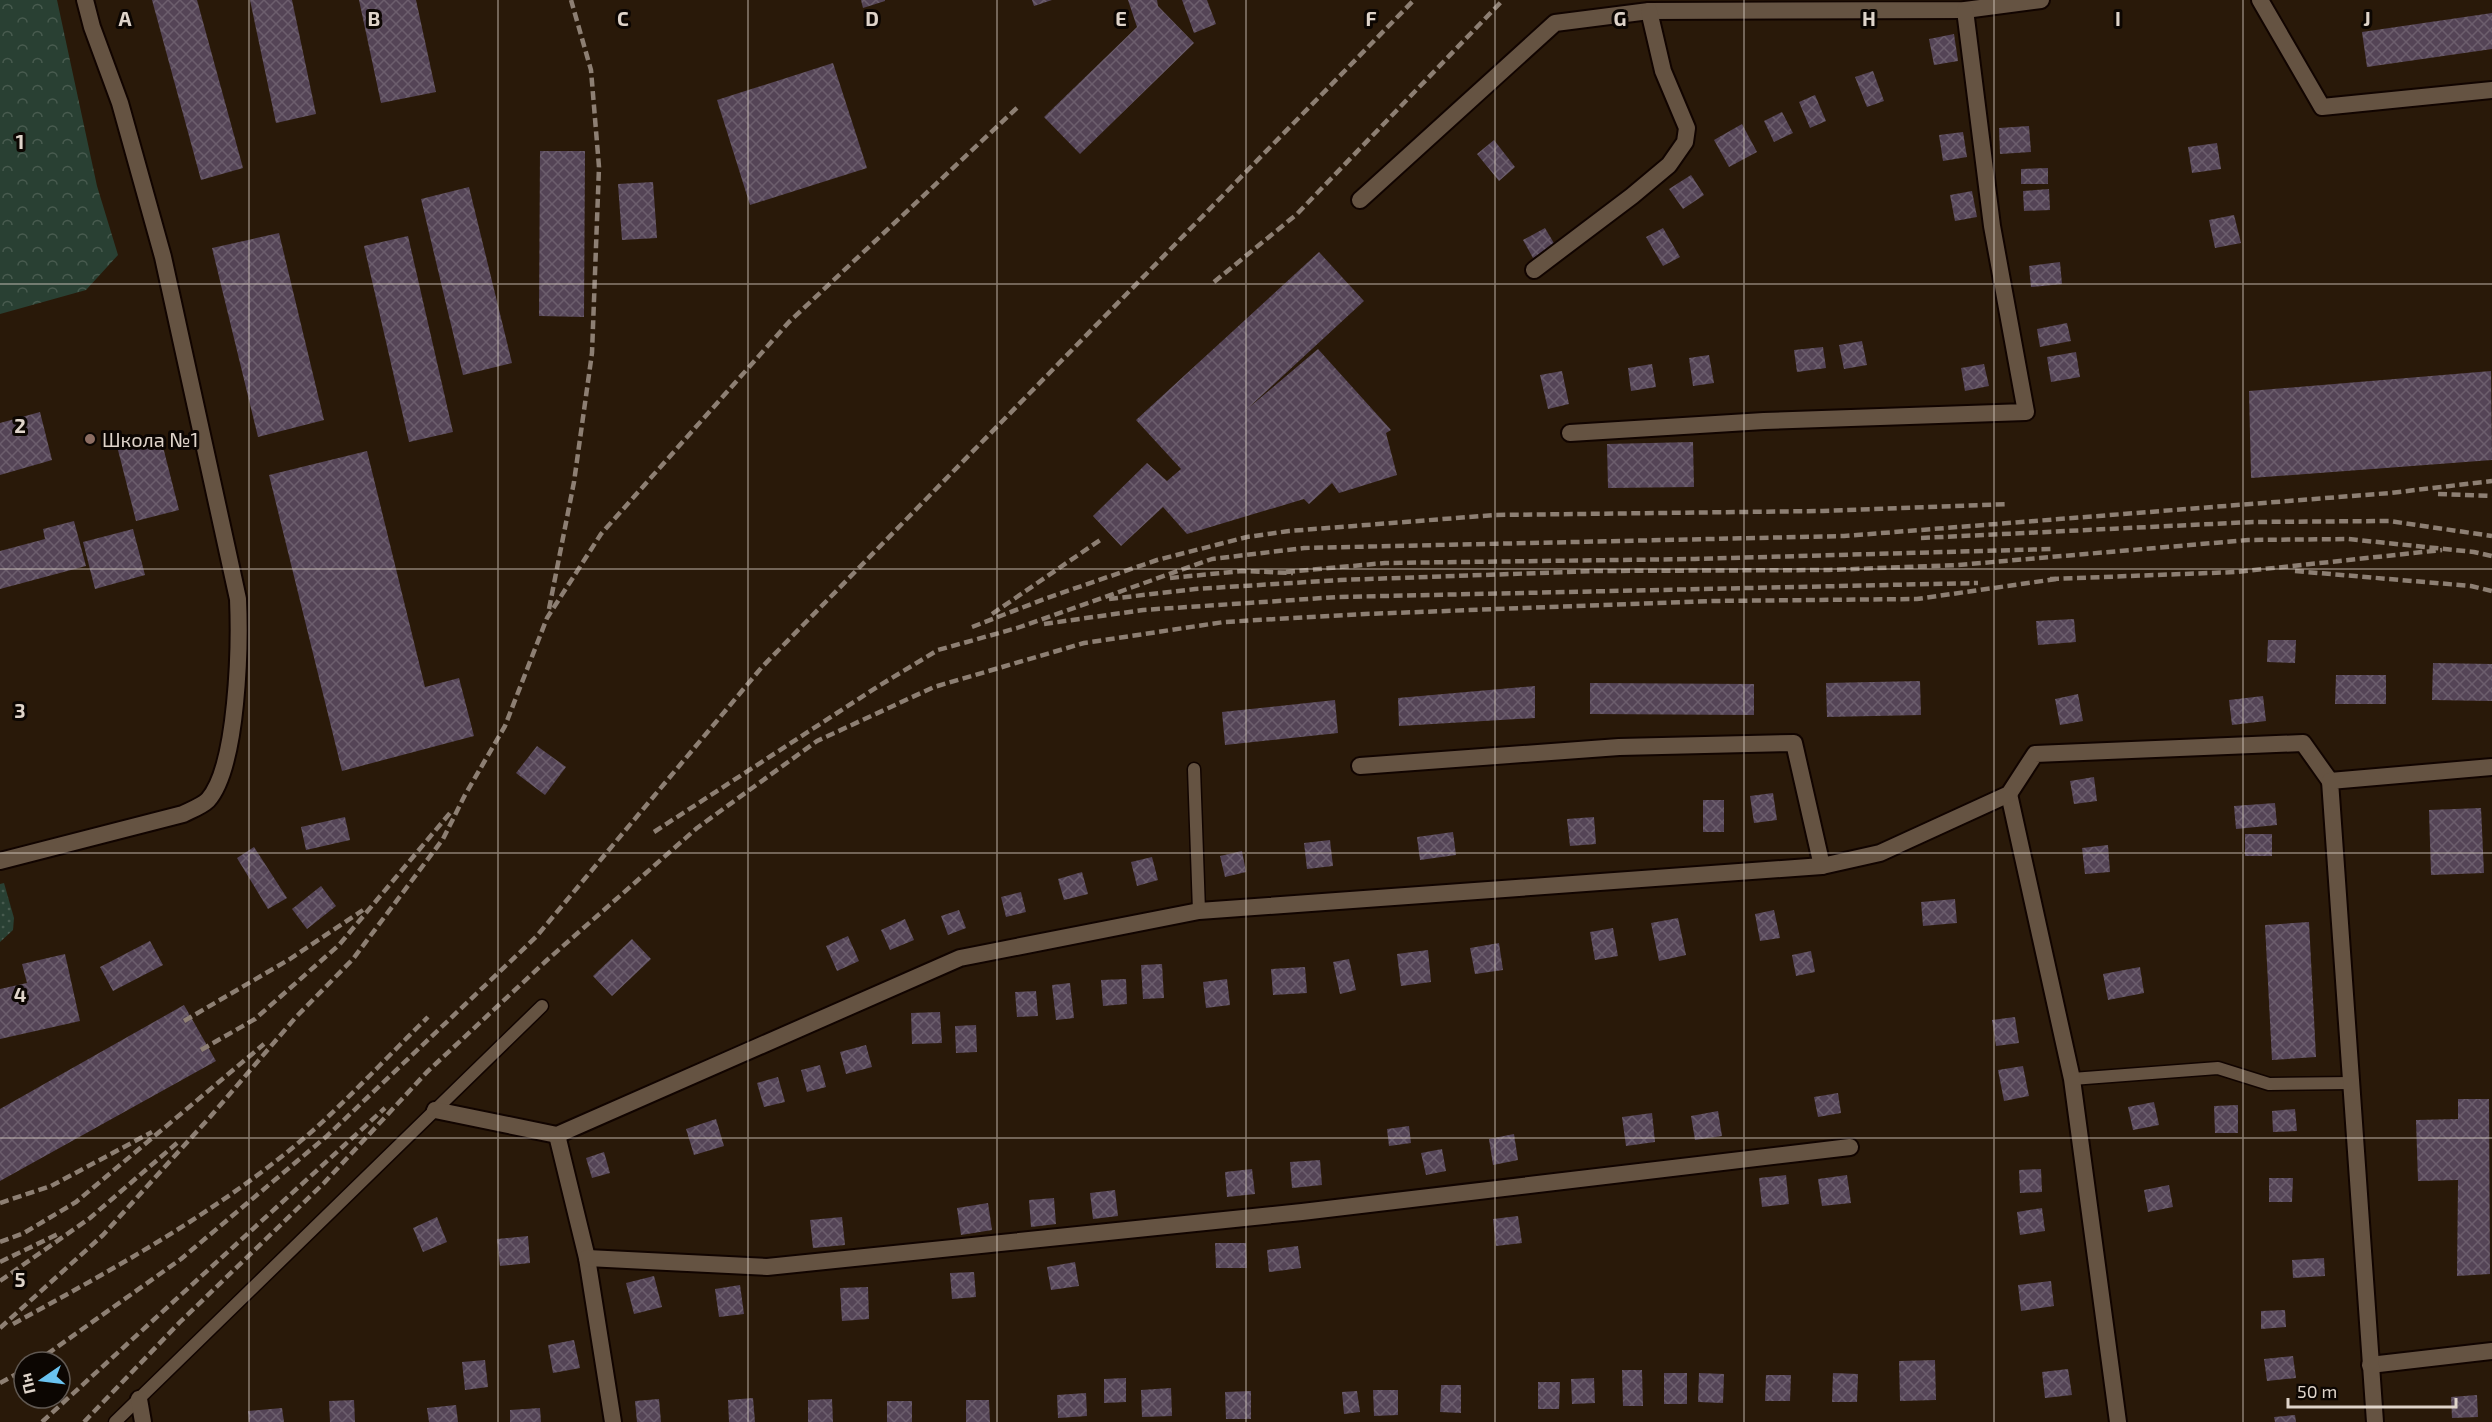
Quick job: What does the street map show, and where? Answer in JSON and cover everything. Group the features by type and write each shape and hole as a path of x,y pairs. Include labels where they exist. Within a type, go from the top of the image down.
{"street":[{"path":"0,861 183,814 207,801 219,779 234,715 240,633 238,599 163,256 120,103 92,27 85,0"},
{"path":"1360,200 1555,23 1648,11 1965,10 2041,0"},
{"path":"2260,0 2322,107 2492,90"},
{"path":"1570,433 1764,421 2026,412 1992,226 1965,10"},
{"path":"1534,270 1669,165 1685,142 1686,128 1663,71 1648,11"},
{"path":"1360,766 1619,747 1794,743 1822,866"},
{"path":"435,1110 557,1135 960,958 1198,911 1822,866 1880,853 2009,794 2035,754 2303,743 2330,781 2374,1422"},
{"path":"2330,781 2492,767"},
{"path":"2009,794 2072,1079 2118,1422"},
{"path":"557,1135 587,1258 613,1422"},
{"path":"587,1258 767,1266 1302,1212 1850,1147"},
{"path":"2370,1365 2492,1351"},
{"path":"139,1399 143,1422"}],"lane":[{"path":"1194,769 1198,911"},
{"path":"115,1422 542,1006"},
{"path":"2072,1079 2218,1068 2269,1084 2351,1083"}],"green space":[{"path":"0,0 57,0 97,186 118,255 86,290 0,314"},
{"path":"4,883 14,918 13,930 0,942 0,884"}],"building":[{"path":"152,0 197,0 243,168 201,180"},
{"path":"250,0 292,0 316,114 276,123"},
{"path":"359,0 416,0 436,92 381,103"},
{"path":"861,0 885,0 885,1 863,8"},
{"path":"1032,0 1052,0 1034,6"},
{"path":"1128,0 1157,0 1158,6 1194,43 1080,154 1044,117 1137,27"},
{"path":"1182,0 1207,0 1216,24 1194,33"},
{"path":"2492,13 2492,49 2367,67 2362,32"},
{"path":"1954,34 1958,61 1934,65 1929,39"},
{"path":"833,63 867,168 750,205 717,100"},
{"path":"1873,71 1884,101 1867,107 1855,77"},
{"path":"1815,95 1826,121 1810,128 1799,102"},
{"path":"1782,112 1793,133 1774,142 1764,121"},
{"path":"1742,124 1757,152 1729,167 1714,140"},
{"path":"2029,126 2031,152 2000,154 1999,128"},
{"path":"1963,132 1967,157 1943,161 1939,135"},
{"path":"1494,140 1515,167 1499,181 1477,154"},
{"path":"2217,143 2221,169 2192,173 2188,147"},
{"path":"540,151 585,151 584,317 539,316"},
{"path":"2048,168 2048,184 2021,184 2021,169"},
{"path":"1691,175 1704,195 1683,209 1669,189"},
{"path":"653,182 657,238 622,240 618,184"},
{"path":"469,187 512,363 463,375 421,199"},
{"path":"2049,189 2050,210 2024,211 2023,191"},
{"path":"1972,191 1977,217 1955,221 1950,195"},
{"path":"2234,215 2241,243 2215,248 2209,220"},
{"path":"1545,228 1555,245 1533,258 1523,240"},
{"path":"1663,228 1680,257 1663,266 1646,237"},
{"path":"279,233 324,420 258,437 212,248"},
{"path":"408,236 453,432 409,442 364,246"},
{"path":"1319,252 1364,301 1246,410 1318,349 1391,430 1386,433 1397,475 1339,493 1332,483 1309,504 1304,499 1187,534 1163,507 1121,546 1093,516 1147,463 1167,481 1181,469 1136,420"},
{"path":"2060,262 2062,284 2031,287 2029,266"},
{"path":"2067,323 2071,341 2040,347 2037,329"},
{"path":"1862,341 1867,365 1844,369 1839,345"},
{"path":"1823,347 1826,368 1797,372 1794,350"},
{"path":"2076,352 2080,377 2051,382 2047,357"},
{"path":"1709,355 1714,383 1693,386 1689,358"},
{"path":"1652,364 1656,387 1631,391 1628,368"},
{"path":"1984,364 1989,386 1965,391 1961,368"},
{"path":"1562,371 1569,404 1548,409 1540,375"},
{"path":"2491,371 2492,460 2251,478 2249,391"},
{"path":"40,412 52,460 0,475 0,423"},
{"path":"160,435 179,510 136,521 117,446"},
{"path":"1693,442 1694,487 1608,488 1607,444"},
{"path":"367,451 425,687 459,678 474,736 342,771 269,475"},
{"path":"74,521 86,566 0,589 0,551 45,539 43,529"},
{"path":"133,529 145,575 95,589 83,542"},
{"path":"2074,619 2076,642 2038,645 2036,621"},
{"path":"2268,640 2296,640 2295,663 2267,662"},
{"path":"2433,663 2492,664 2492,701 2432,700"},
{"path":"2336,675 2386,675 2386,704 2335,704"},
{"path":"1920,681 1921,715 1827,717 1826,683"},
{"path":"1590,683 1754,684 1754,715 1590,714"},
{"path":"1535,686 1535,718 1399,726 1398,698"},
{"path":"2078,694 2083,721 2060,725 2055,699"},
{"path":"2263,696 2266,721 2232,725 2229,700"},
{"path":"1335,700 1338,733 1225,745 1222,712"},
{"path":"537,746 566,767 545,795 516,773"},
{"path":"2094,777 2097,801 2074,804 2070,781"},
{"path":"1773,793 1777,820 1754,823 1750,796"},
{"path":"1703,800 1724,800 1724,832 1703,832"},
{"path":"2275,803 2277,825 2236,829 2234,806"},
{"path":"2481,808 2484,873 2431,875 2429,810"},
{"path":"345,817 350,840 306,850 301,827"},
{"path":"1594,817 1596,844 1570,846 1567,819"},
{"path":"1453,832 1456,855 1420,860 1417,837"},
{"path":"2245,834 2272,834 2272,856 2245,856"},
{"path":"1330,840 1333,866 1307,869 1304,843"},
{"path":"2108,845 2110,872 2085,874 2082,848"},
{"path":"254,847 287,898 268,909 237,858"},
{"path":"1242,851 1246,872 1225,877 1220,856"},
{"path":"1152,857 1158,880 1137,886 1131,862"},
{"path":"1082,872 1088,894 1064,900 1058,879"},
{"path":"321,886 336,906 307,929 292,909"},
{"path":"1021,892 1026,912 1006,917 1001,897"},
{"path":"1955,899 1957,923 1923,926 1921,902"},
{"path":"959,910 966,928 948,935 941,916"},
{"path":"1774,910 1780,938 1760,941 1755,914"},
{"path":"1678,918 1686,955 1659,961 1651,923"},
{"path":"905,919 914,940 890,950 881,930"},
{"path":"2309,922 2316,1057 2272,1060 2265,925"},
{"path":"1613,928 1618,956 1595,960 1590,932"},
{"path":"848,936 859,961 837,971 826,946"},
{"path":"632,939 651,959 612,996 593,976"},
{"path":"150,941 163,965 113,991 100,967"},
{"path":"1499,943 1503,970 1475,974 1470,948"},
{"path":"1428,950 1431,982 1401,986 1397,954"},
{"path":"1811,951 1815,972 1796,976 1792,955"},
{"path":"65,954 80,1021 0,1039 0,989 27,983 22,964"},
{"path":"1349,959 1356,990 1340,994 1333,962"},
{"path":"1162,964 1164,998 1143,999 1141,965"},
{"path":"1305,967 1307,993 1273,995 1271,969"},
{"path":"2140,967 2144,993 2108,1000 2103,974"},
{"path":"1126,979 1127,1004 1103,1006 1101,980"},
{"path":"1227,979 1230,1005 1206,1008 1203,982"},
{"path":"1070,983 1074,1018 1056,1020 1052,985"},
{"path":"1036,991 1038,1016 1017,1017 1015,992"},
{"path":"184,1005 216,1061 0,1181 0,1109"},
{"path":"940,1012 942,1043 912,1044 911,1013"},
{"path":"2015,1017 2019,1043 1996,1046 1992,1020"},
{"path":"976,1025 977,1052 956,1053 955,1026"},
{"path":"866,1045 872,1067 846,1074 840,1052"},
{"path":"820,1065 826,1087 807,1092 801,1070"},
{"path":"2023,1066 2029,1096 2004,1101 1998,1070"},
{"path":"778,1077 785,1102 764,1107 757,1083"},
{"path":"1838,1093 1841,1113 1818,1117 1814,1097"},
{"path":"2458,1099 2489,1099 2490,1274 2457,1276 2458,1180 2418,1181 2416,1120 2458,1119"},
{"path":"2154,1102 2159,1125 2133,1130 2128,1107"},
{"path":"2238,1105 2238,1133 2215,1133 2214,1106"},
{"path":"2295,1109 2297,1131 2273,1132 2272,1111"},
{"path":"1718,1111 1722,1136 1695,1140 1691,1116"},
{"path":"1652,1113 1655,1142 1626,1146 1622,1117"},
{"path":"716,1119 724,1146 694,1155 686,1129"},
{"path":"1409,1126 1411,1143 1389,1146 1387,1129"},
{"path":"1514,1134 1518,1160 1493,1165 1489,1139"},
{"path":"1442,1149 1446,1171 1426,1175 1421,1153"},
{"path":"604,1152 610,1173 592,1178 586,1158"},
{"path":"1320,1160 1322,1185 1292,1188 1290,1162"},
{"path":"1252,1169 1255,1194 1227,1197 1225,1172"},
{"path":"2041,1169 2042,1192 2020,1193 2019,1170"},
{"path":"1786,1175 1789,1204 1762,1207 1759,1178"},
{"path":"1847,1175 1851,1203 1822,1206 1818,1179"},
{"path":"2269,1178 2293,1178 2292,1202 2269,1202"},
{"path":"2169,1185 2173,1207 2148,1212 2144,1190"},
{"path":"1115,1190 1118,1216 1093,1219 1090,1193"},
{"path":"1054,1198 1056,1224 1031,1227 1029,1200"},
{"path":"988,1203 992,1230 961,1235 957,1208"},
{"path":"2042,1208 2045,1231 2020,1235 2017,1212"},
{"path":"1518,1216 1522,1243 1496,1246 1493,1219"},
{"path":"437,1217 447,1242 423,1252 413,1228"},
{"path":"842,1217 845,1245 813,1248 810,1220"},
{"path":"528,1236 530,1263 500,1266 497,1239"},
{"path":"1215,1243 1246,1243 1247,1268 1216,1268"},
{"path":"1298,1246 1301,1268 1269,1272 1267,1250"},
{"path":"2324,1258 2325,1276 2293,1278 2292,1260"},
{"path":"1075,1262 1079,1286 1051,1290 1047,1267"},
{"path":"974,1272 976,1297 952,1299 950,1273"},
{"path":"654,1276 662,1307 634,1314 626,1283"},
{"path":"2051,1281 2054,1306 2021,1311 2018,1285"},
{"path":"740,1285 744,1314 719,1317 715,1289"},
{"path":"868,1287 869,1319 842,1321 840,1288"},
{"path":"2285,1310 2286,1327 2261,1329 2261,1311"},
{"path":"574,1340 580,1368 553,1373 548,1345"},
{"path":"2293,1356 2296,1378 2267,1381 2264,1359"},
{"path":"485,1360 488,1387 465,1390 462,1362"},
{"path":"1935,1360 1936,1400 1900,1401 1899,1361"},
{"path":"2068,1369 2072,1395 2045,1398 2042,1372"},
{"path":"1622,1370 1642,1370 1643,1406 1623,1406"},
{"path":"1664,1373 1687,1373 1687,1404 1664,1404"},
{"path":"1699,1373 1724,1374 1723,1403 1698,1402"},
{"path":"1833,1373 1858,1374 1857,1402 1832,1402"},
{"path":"1766,1375 1791,1375 1790,1401 1765,1401"},
{"path":"1126,1378 1126,1402 1104,1403 1104,1379"},
{"path":"1594,1378 1595,1403 1572,1404 1571,1379"},
{"path":"1538,1382 1560,1382 1559,1409 1538,1409"},
{"path":"1441,1385 1461,1385 1461,1413 1440,1412"},
{"path":"1171,1388 1172,1416 1142,1417 1141,1390"},
{"path":"1373,1390 1398,1390 1398,1415 1374,1416"},
{"path":"1251,1391 1251,1419 1226,1419 1225,1392"},
{"path":"1357,1391 1360,1412 1344,1414 1342,1392"},
{"path":"1086,1393 1087,1416 1058,1418 1057,1395"},
{"path":"2477,1395 2478,1417 2452,1418 2451,1397"},
{"path":"753,1398 755,1422 729,1422 728,1400"},
{"path":"659,1399 661,1422 637,1422 635,1401"},
{"path":"832,1399 833,1422 808,1422 808,1400"},
{"path":"354,1400 355,1422 330,1422 329,1401"},
{"path":"966,1400 989,1400 990,1422 966,1422"},
{"path":"887,1401 912,1401 912,1422 887,1422"},
{"path":"456,1405 458,1422 429,1422 427,1408"},
{"path":"282,1408 284,1422 249,1422 248,1411"},
{"path":"540,1408 541,1422 510,1422 510,1410"},
{"path":"2295,1415 2296,1422 2275,1422 2274,1417"}],"railway":[{"path":"549,609 574,482 592,353 599,167 591,70 571,0"},
{"path":"53,1350 181,1259 327,1136 536,937 762,667 1414,0"},
{"path":"1214,282 1297,214 1503,0"},
{"path":"0,1328 103,1235 210,1117 296,1017 353,959 443,839 465,795 505,726 547,618 601,534 789,322 1019,106"},
{"path":"654,832 938,650 1017,628 1212,559 1304,548 1844,536 2390,493 2492,481"},
{"path":"2438,494 2492,496"},
{"path":"972,627 1157,560 1247,537 1289,531 1495,515 1823,511 2008,504"},
{"path":"1921,538 2253,522 2389,521 2492,536"},
{"path":"992,614 1103,538"},
{"path":"1109,599 1195,589 1340,580 1597,571 1829,570 1958,565 2248,540 2348,539 2474,552 2492,556"},
{"path":"1286,572 1385,563 1695,559 2051,549"},
{"path":"2050,579 2236,572 2442,550"},
{"path":"1170,578 1242,571 1293,573"},
{"path":"2295,571 2471,586 2492,591"},
{"path":"84,1422 180,1322 324,1183 427,1072 546,961 697,828 817,741 934,687 1084,643 1224,622 1365,614 1712,601 1917,599 2056,579"},
{"path":"1044,624 1143,610 1338,597 1978,583"},
{"path":"201,1050 255,1019 339,945 450,813"},
{"path":"184,1021 290,959 363,910"},
{"path":"13,1324 171,1234 247,1183 318,1126 428,1017"},
{"path":"0,1242 24,1233 76,1202 264,1044"},
{"path":"42,1422 385,1108"},
{"path":"0,1203 51,1186 152,1132"},
{"path":"0,1281 90,1218 177,1143"},
{"path":"0,1262 58,1234"},
{"path":"0,1383 12,1376"}],"place":[{"name":"Школа №1","path":"90,439"}]}
